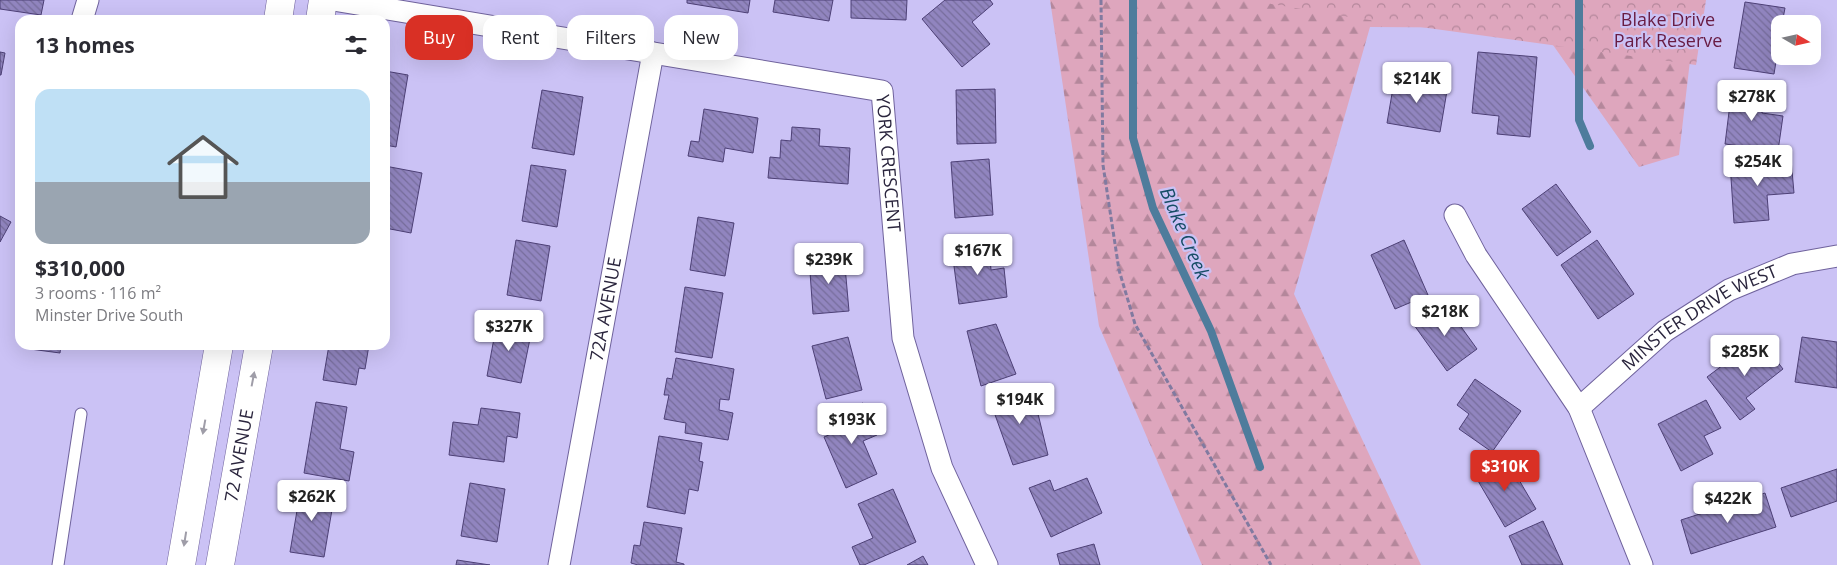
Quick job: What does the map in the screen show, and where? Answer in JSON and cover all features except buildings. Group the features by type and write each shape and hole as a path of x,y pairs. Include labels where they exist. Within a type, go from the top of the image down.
{"main road":[{"path":"279,15 281,0"},
{"path":"321,15 324,0"},
{"path":"181,565 218,350"},
{"name":"72 AVENUE","path":"220,565 258,350"}],"street":[{"path":"84,15 88,0"},
{"name":"YORK CRESCENT","path":"333,0 567,39"},
{"name":"YORK CRESCENT","path":"654,53 882,91 903,338 942,468 987,565"},
{"name":"72A AVENUE","path":"559,565 652,60"},
{"path":"1454,215 1476,255 1580,408 1642,565"},
{"name":"MINSTER DRIVE WEST","path":"1580,408 1665,331 1729,290 1792,264 1837,256"}],"lane":[{"path":"58,565 81,414"}],"path":[{"path":"1101,0 1103,165 1120,270 1135,324 1271,565"}],"green space":[{"path":"1050,0 1697,0 1679,155 1639,167 1541,28 1370,27 1294,294 1421,565 1202,565 1099,326"},
{"name":"Blake Drive Park Reserve","path":"1248,0 1706,0 1696,65 1355,18"}],"waterway":[{"name":"Blake Creek","path":"1133,0 1133,138 1153,208 1211,331 1260,467"},
{"path":"1579,0 1579,120 1590,146"}]}
